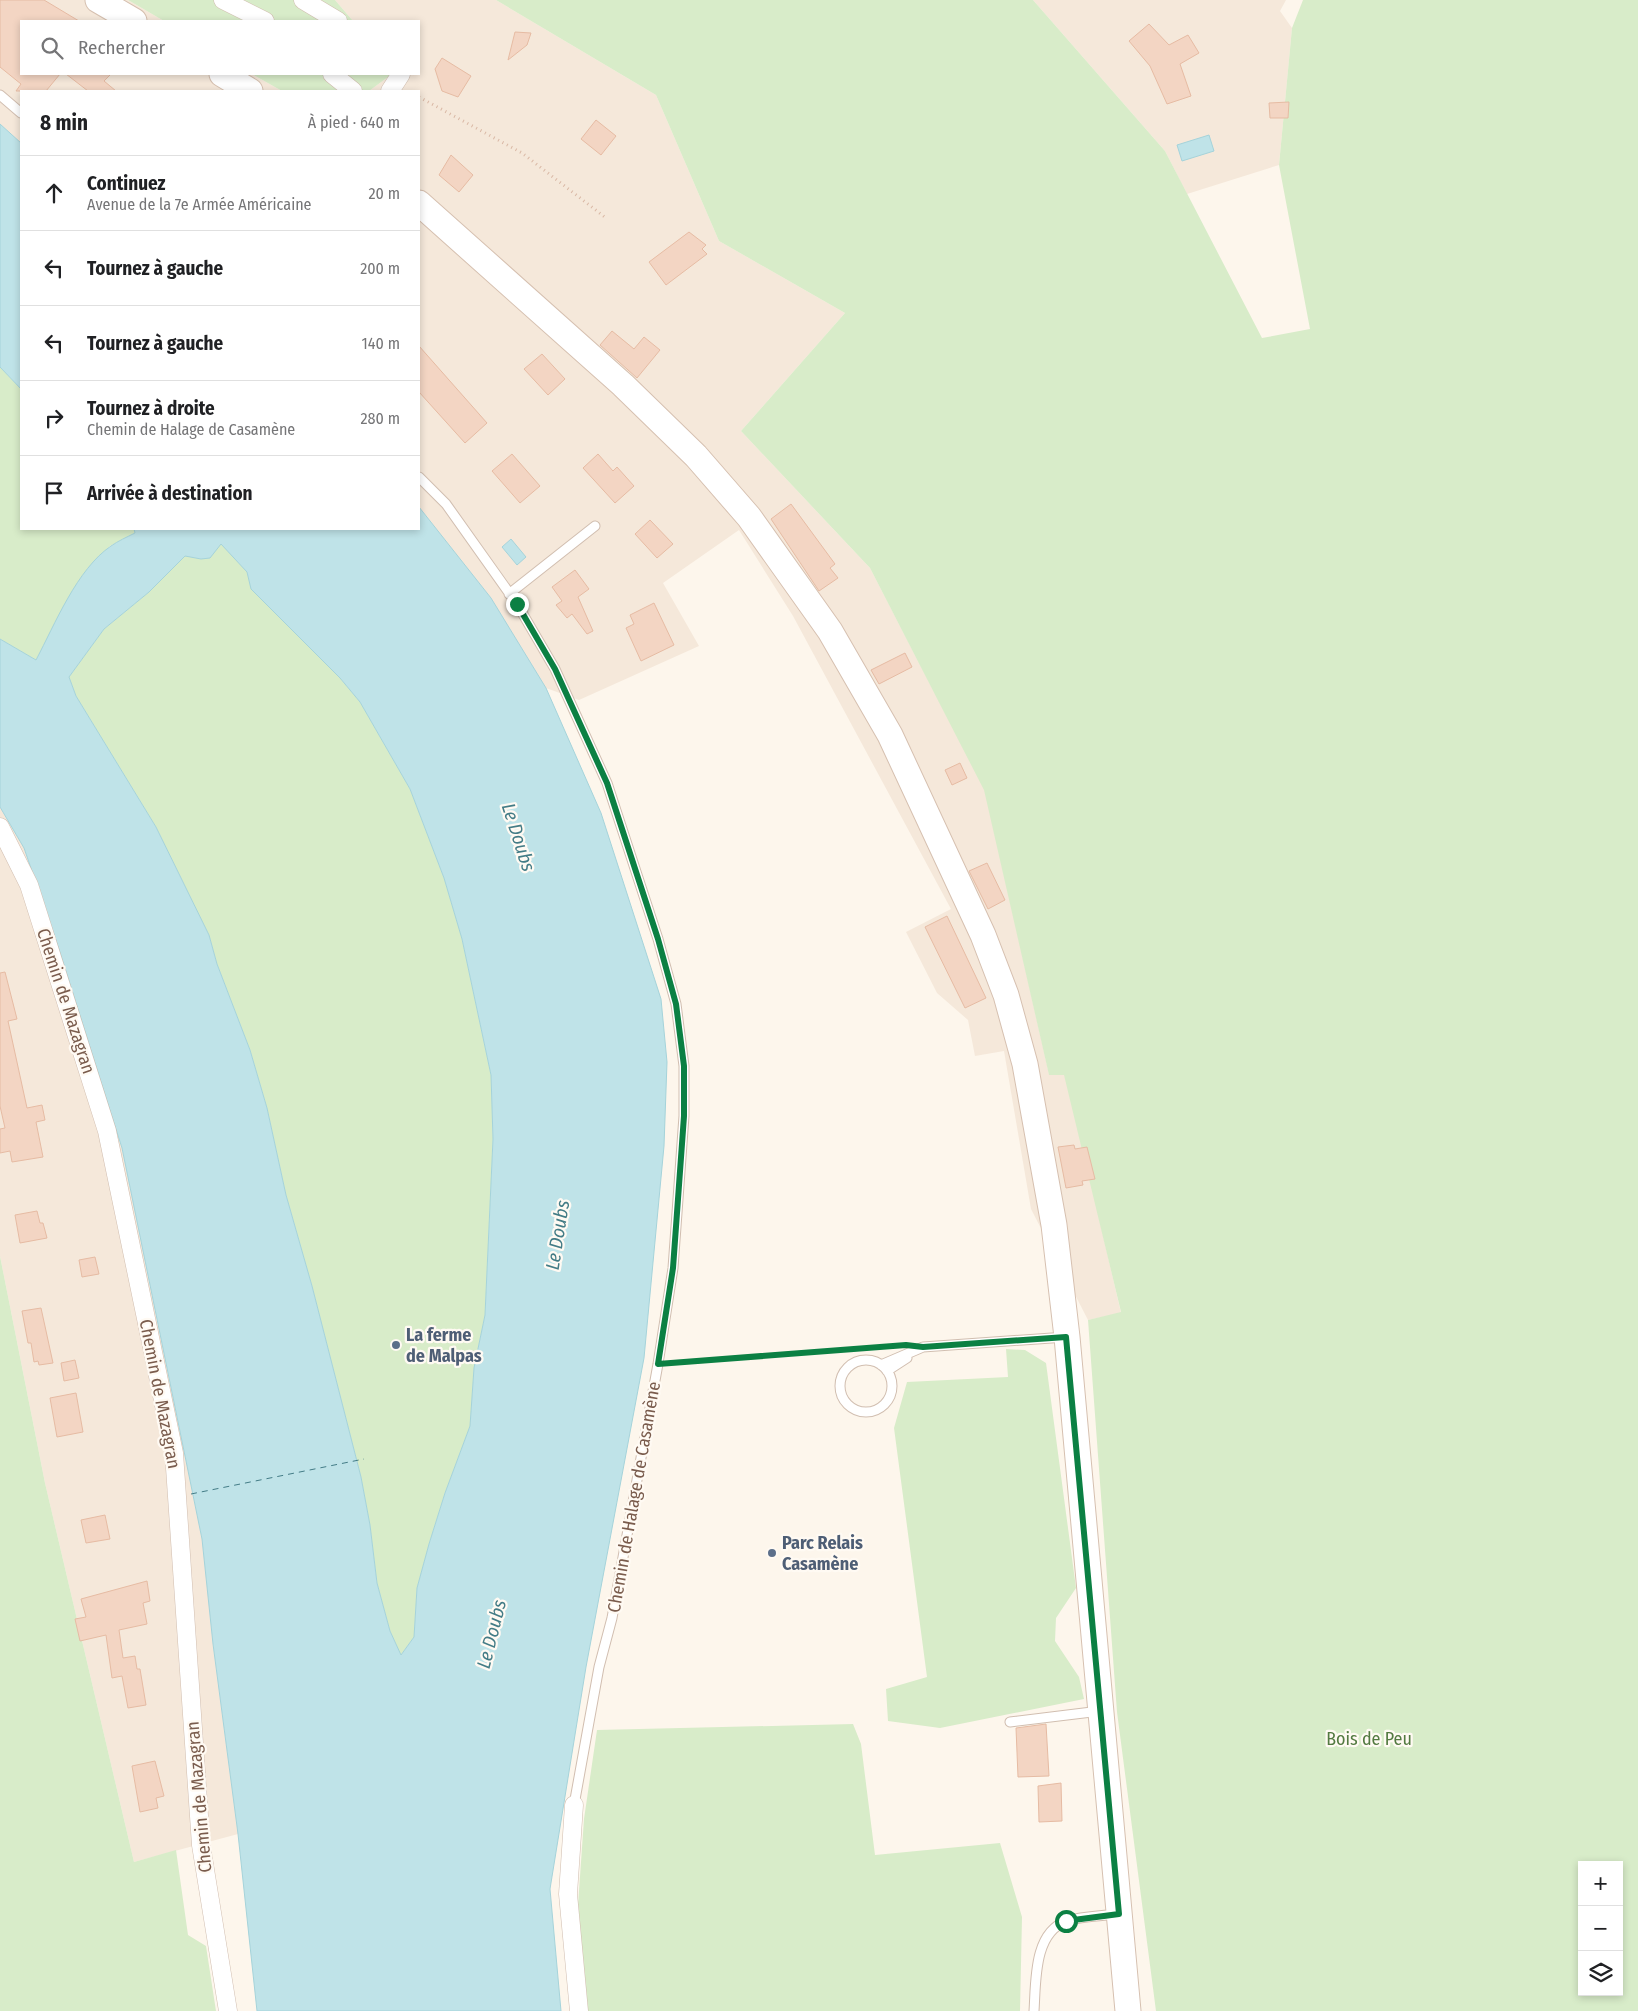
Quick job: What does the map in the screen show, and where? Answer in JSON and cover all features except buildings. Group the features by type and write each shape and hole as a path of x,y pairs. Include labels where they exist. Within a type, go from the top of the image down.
{"main road":[{"path":"98,0 132,20"},
{"path":"224,75 248,90"},
{"path":"420,204 623,385 696,456 749,517 830,630 890,735 983,935 1006,995 1025,1064 1054,1225 1066,1337 1089,1660 1101,1711 1128,2011"}],"street":[{"path":"223,0 263,20"},
{"path":"303,0 336,20"},
{"path":"333,75 352,90"},
{"path":"391,90 400,75"},
{"name":"Chemin de Mazagran","path":"0,827 29,885 107,1131 174,1452 201,1845 228,2011"},
{"name":"Chemin de Halage de Casamène","path":"574,1805 568,1894 579,2011"}],"lane":[{"path":"0,95 20,112"},
{"name":"Chemin de Halage de Casamène","path":"420,478 446,504 509,594 555,669 607,783 658,939 676,1004 684,1066 684,1116 673,1268 658,1364 612,1618 599,1667 574,1805"},
{"path":"509,594 595,526"},
{"path":"884,1368 923,1347 1066,1337"},
{"path":"865,1360 884,1368 891,1388 889,1397 877,1410 859,1411 846,1402 841,1395 840,1379 850,1365 865,1360"},
{"path":"1010,1722 1101,1711"},
{"path":"1034,2011 1037,1966 1044,1944 1052,1931 1066,1921 1119,1914"}],"path":[{"path":"420,97 522,153 606,218"},
{"path":"658,1364 906,1345 923,1347"}],"shaded area":[{"path":"0,0 128,0 162,20 20,20 20,75 254,75 280,90 20,90 20,142 0,124"},
{"path":"335,0 496,0 656,95 719,241 845,313 741,431 870,568 985,790 1049,1074 1065,1071 1121,1313 1088,1320 1031,1209 1004,1051 975,1056 968,1020 937,993 906,932 951,909 793,616 739,530 663,583 699,646 579,700 546,688 491,598 420,508 420,90 370,90 391,75 420,75 420,20 352,20"},
{"path":"1033,0 1286,0 1280,11 1292,28 1279,165 1187,194 1165,151"},
{"path":"0,807 24,848 59,949 122,1148 202,1539 213,1644 238,1834 134,1862 45,1483 0,1256"}],"green space":[{"path":"128,0 335,0 352,20 162,20"},
{"name":"Bois de Peu","path":"496,0 1033,0 1165,151 1262,338 1310,329 1279,165 1292,28 1303,0 1638,0 1638,2011 1156,2011 1117,1712 1088,1320 1121,1312 1064,1075 1049,1075 984,790 870,568 741,431 845,313 719,241 656,95"},
{"path":"254,75 391,75 370,90 280,90"},
{"path":"0,367 20,388 20,530 134,530 135,533 110,546 64,607 36,660 0,639"},
{"path":"221,543 247,572 252,589 340,678 360,702 410,789 444,878 462,939 491,1075 493,1139 485,1315 474,1368 470,1426 445,1493 417,1588 414,1637 401,1655 390,1631 377,1583 370,1525 361,1477 312,1286 286,1195 267,1108 250,1050 217,964 209,935 156,827 76,696 69,677 104,629 149,592 186,555 201,559"},
{"path":"0,1256 45,1483 134,1862 176,1850 188,1935 206,1946 216,2011 0,2011"},
{"path":"1006,1349 1025,1350 1046,1363 1076,1588 1056,1618 1055,1641 1079,1677 1084,1699 940,1728 888,1721 886,1689 927,1677 894,1428 907,1382 1008,1377"},
{"path":"853,1724 861,1744 875,1855 1000,1843 1022,1917 1020,2011 587,2011 584,1995 578,1905 584,1819 597,1730"}],"water":[{"path":"0,124 20,142 20,388 0,367"},
{"path":"1209,135 1214,151 1182,161 1177,145"},
{"name":"Le Doubs","path":"420,508 491,598 546,688 601,813 661,999 667,1062 664,1146 644,1358 586,1667 550,1889 561,2011 257,2011 238,1834 213,1644 202,1539 122,1148 59,949 24,848 0,807 0,639 36,660 68,598 88,568 111,546 135,533 134,530 420,530","holes":["221,544 247,572 251,589 340,678 360,702 410,789 444,878 462,939 491,1075 493,1139 485,1315 474,1368 470,1426 445,1493 417,1588 414,1637 401,1655 390,1631 377,1583 370,1525 361,1477 312,1286 286,1195 267,1108 250,1050 217,964 209,935 156,827 76,696 69,677 104,629 149,592 185,556 201,559 210,558"]},
{"path":"511,539 526,557 517,565 502,547"}],"ferry route":[{"path":"191,1494 364,1459"}],"place":[{"name":"La ferme de Malpas","path":"396,1345"},
{"name":"Parc Relais Casamène","path":"772,1553"}],"route":[{"path":"517,604 555,669 607,783 658,939 676,1004 684,1066 684,1116 673,1268 658,1364 906,1345 923,1347 1066,1337 1119,1914 1066,1921"}]}
